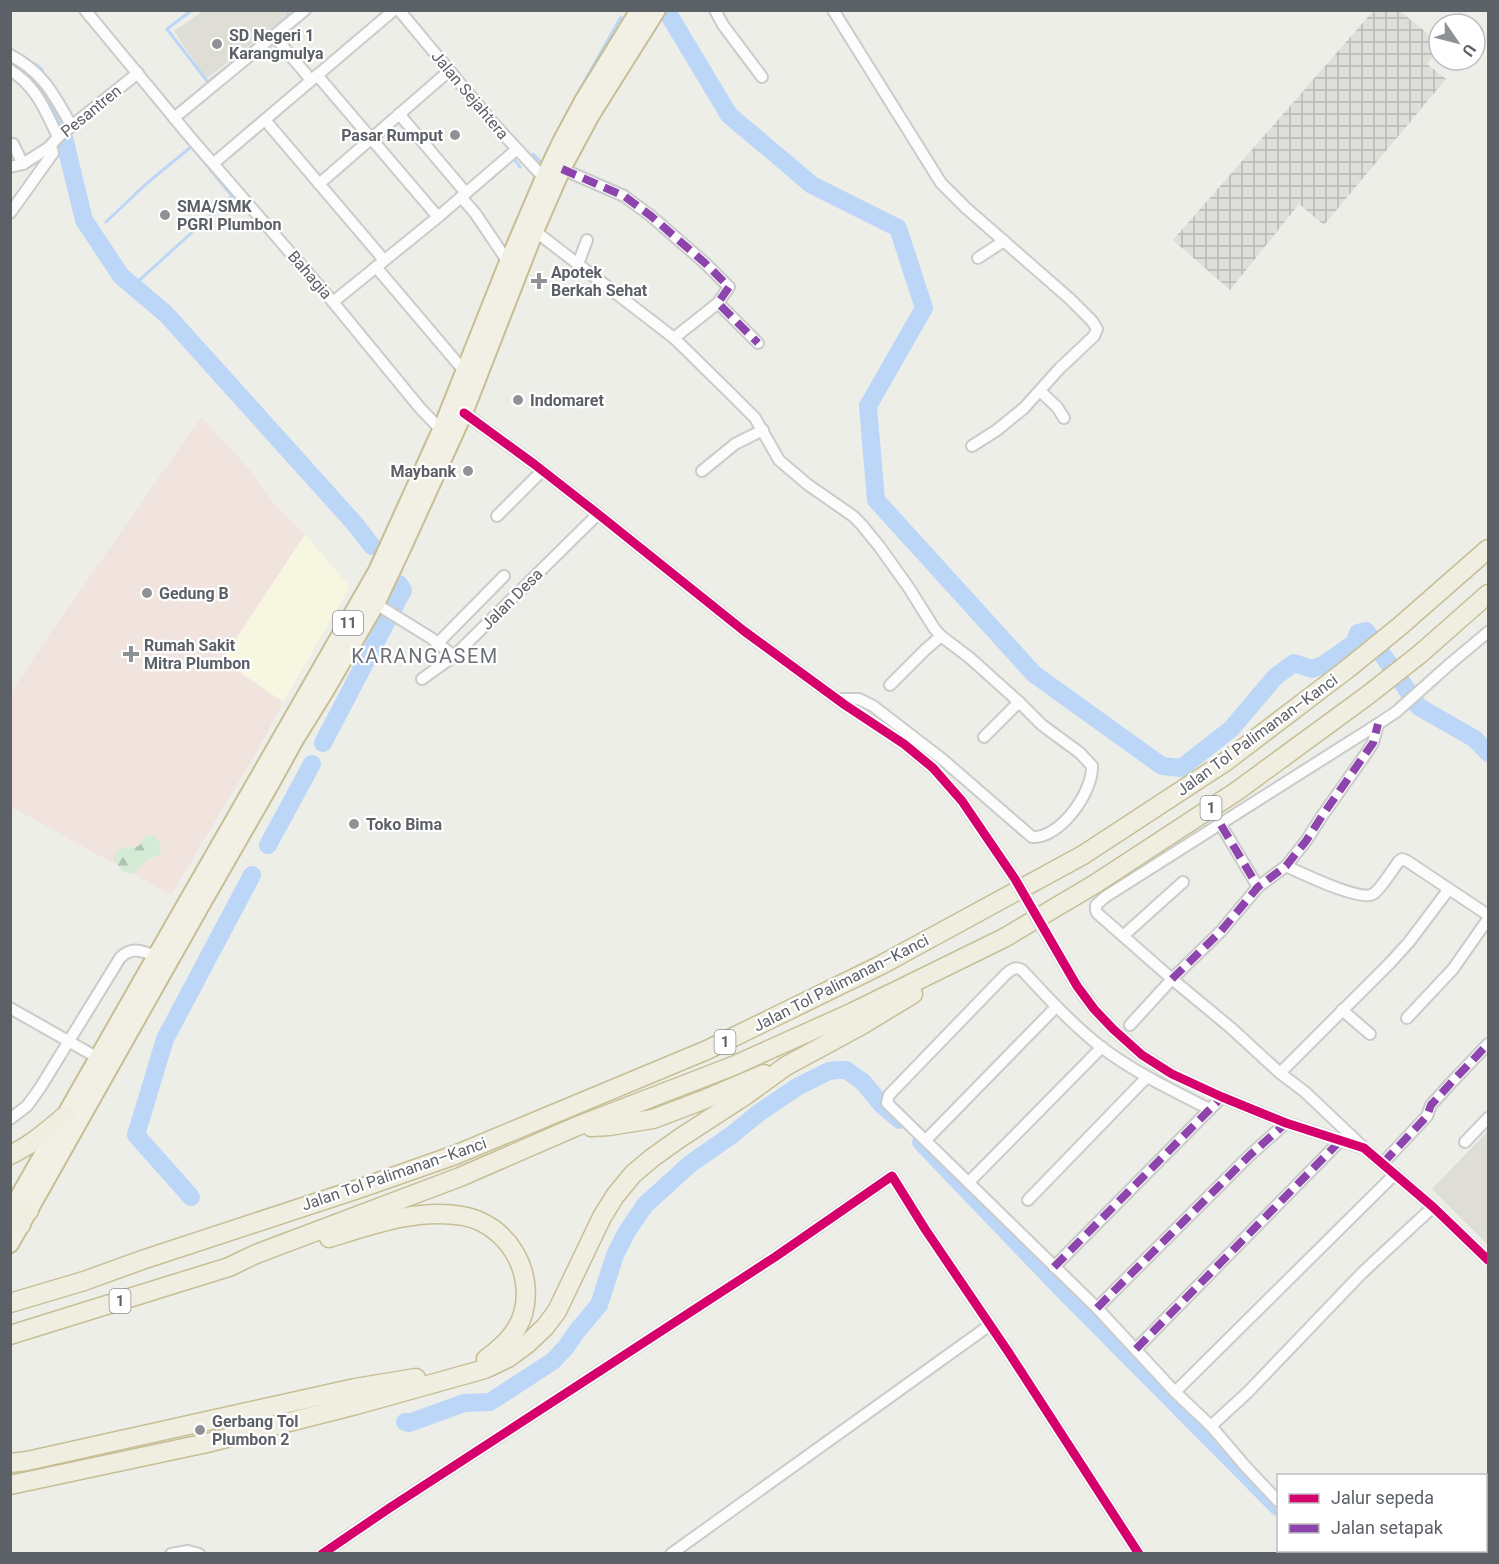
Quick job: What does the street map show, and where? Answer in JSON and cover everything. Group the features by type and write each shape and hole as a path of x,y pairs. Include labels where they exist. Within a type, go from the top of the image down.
{"highway":[{"name":"11","path":"342,648 386,611 401,551 464,413 562,169 648,15"},
{"name":"11","path":"10,1244 16,1213 66,1115 156,956 342,648 441,430 508,262 561,142 583,101 648,15"},
{"name":"Jalan Tol Palimanan–Kanci","path":"10,1304 455,1155 707,1050 881,965 1083,855 1225,762 1346,670 1488,549"},
{"name":"Jalan Tol Palimanan–Kanci","path":"10,1335 229,1267 278,1245 460,1177 575,1127 733,1066 851,1013 1004,938 1095,884 1237,791 1368,695 1420,654 1488,594"},
{"name":"11","path":"16,1213 194,917 296,738 318,689"},
{"path":"575,1127 609,1126 653,1119 786,1066 860,1026 1004,938"},
{"path":"14,1483 207,1443 485,1369 508,1358 545,1328 557,1311 602,1217 633,1174 680,1138 747,1095 786,1066"},
{"path":"10,1155 39,1138 66,1115"},
{"path":"10,1463 355,1388 420,1378 461,1368 486,1358 504,1346 523,1315 525,1283 518,1257 510,1244 486,1224 461,1216 435,1213 400,1217 229,1267"}],"street":[{"name":"Bahagia","path":"86,10 174,118 441,430"},
{"path":"174,118 305,10"},
{"path":"214,164 396,10"},
{"name":"Jalan Sejahtera","path":"396,10 516,150 544,178"},
{"path":"715,10 723,25 762,77"},
{"path":"833,10 937,178 966,208 1070,299 1097,329 1094,336 1023,408 997,430 972,446"},
{"path":"274,36 371,140 438,217"},
{"path":"10,55 28,65 48,86 59,138 10,213"},
{"path":"10,70 24,79 35,91 59,138"},
{"path":"319,184 449,71"},
{"name":"Pesantren","path":"59,138 138,73"},
{"path":"399,114 464,195 508,262"},
{"path":"265,120 319,184 465,372"},
{"path":"10,167 23,164 59,138"},
{"path":"13,144 23,164"},
{"path":"333,302 516,150"},
{"path":"562,169 624,196 651,216 729,286 729,290 718,303 674,338"},
{"path":"536,231 674,338 755,418 784,465 854,516 879,546 941,636 970,658 1042,725 1080,753 1092,766 1092,777 1079,805 1061,824 1040,837 1032,837 942,759 873,706 859,699 838,699"},
{"path":"578,264 587,240"},
{"path":"978,258 1004,241"},
{"path":"718,303 758,343"},
{"path":"1040,391 1057,407 1064,418"},
{"path":"464,413 543,471 744,631 904,744 933,768 962,801 1015,879 1077,986 1094,1009 1142,1055 1172,1074 1222,1097 1286,1123 1364,1148"},
{"path":"702,471 735,444 762,430"},
{"path":"497,516 543,471"},
{"name":"Jalan Desa","path":"422,679 454,656 598,514"},
{"path":"438,643 504,576"},
{"path":"490,591 505,606"},
{"path":"386,611 420,630 454,656"},
{"path":"1488,632 1396,712 1099,902 1096,909 1097,913 1172,979 1305,1092 1364,1148 1433,1207 1488,1260"},
{"path":"890,686 941,636"},
{"path":"984,737 1019,702"},
{"path":"1130,1025 1172,979 1221,931 1258,887 1286,866 1363,758 1373,742 1378,724"},
{"path":"1221,825 1258,887"},
{"path":"1286,866 1329,886 1366,896 1374,894 1398,861 1402,859 1488,917 1453,969 1407,1018"},
{"path":"1123,936 1183,882"},
{"path":"1280,1073 1390,963 1449,889"},
{"path":"10,1119 27,1106 124,954 136,950 156,956"},
{"path":"1209,1109 1147,1077 1102,1047 1056,1007 1022,970 1016,968 1006,974 888,1095 887,1103 1097,1308 1277,1500"},
{"path":"926,1140 1056,1007"},
{"path":"10,1008 98,1058"},
{"path":"1342,1010 1370,1034"},
{"path":"1383,1163 1427,1116 1431,1105 1449,1084 1488,1044"},
{"path":"969,1182 1102,1047"},
{"path":"1028,1200 1147,1077"},
{"path":"1054,1267 1222,1097"},
{"path":"1465,1142 1488,1118"},
{"path":"1097,1308 1250,1155 1286,1123"},
{"path":"1136,1348 1340,1141"},
{"path":"1175,1392 1395,1174"},
{"path":"322,1554 775,1257 892,1176 1139,1554"},
{"path":"1210,1426 1248,1392 1362,1273 1433,1207"},
{"path":"671,1554 686,1549 990,1325"},
{"path":"171,1554 188,1551 199,1554"}],"shaded area":[{"path":"1374,10 1400,11 1427,33 1427,72 1437,72 1446,79 1324,225 1299,204 1230,290 1173,240"},
{"name":"SD Negeri 1 Karangmulya","path":"203,11 283,11 288,16 206,79 174,31"},
{"name":"Rumah Sakit Mitra Plumbon","path":"201,417 250,470 273,502 305,534 222,660 283,702 256,753 171,895 11,807 10,694"},
{"path":"305,534 350,587 283,702 221,660"},
{"path":"1488,1131 1488,1245 1432,1189"}],"green space":[{"path":"149,835 156,837 161,846 159,854 131,874 122,871 113,859 115,853 124,848 139,846"}],"waterway":[{"path":"192,10 167,29 207,81"},
{"path":"286,10 290,17"},
{"path":"666,10 729,115 812,185 898,228 924,308 868,406 876,500 1034,674 1162,766 1181,768 1231,729 1275,677 1294,663 1312,669 1323,665 1354,643 1358,633 1366,631 1419,707 1475,739 1488,753"},
{"path":"579,91 621,17"},
{"path":"208,82 251,48"},
{"path":"30,70 35,73 64,138 84,220 121,276 166,314 355,524 372,546"},
{"path":"133,286 232,196 191,146"},
{"path":"106,222 146,184 192,146"},
{"path":"533,154 542,163 549,147"},
{"path":"512,156 520,167"},
{"path":"323,743 403,590 399,584"},
{"path":"268,845 312,764"},
{"path":"191,1197 136,1135 165,1039 252,875"},
{"path":"405,1422 409,1423 464,1403 490,1402 553,1361 599,1305 615,1255 626,1233 645,1205 690,1164 797,1087 829,1071 846,1070 863,1082 882,1105 900,1120"},
{"path":"921,1142 1059,1286 1277,1506"}],"marked path":[{"path":"562,169 624,196 705,263 729,287 718,303 758,343"},
{"path":"1172,979 1221,931 1258,887 1286,866 1306,841 1373,743 1378,724"},
{"path":"1221,825 1258,887"},
{"path":"1383,1163 1427,1116 1431,1105 1488,1044"},
{"path":"1054,1267 1222,1097"},
{"path":"1097,1308 1250,1155 1286,1123"},
{"path":"1136,1349 1340,1141"}],"cycle path":[{"path":"464,413 534,464 744,631 845,705 904,744 933,768 962,801 1015,879 1077,986 1094,1009 1142,1055 1172,1074 1222,1097 1286,1123 1364,1148 1433,1207 1488,1260"},
{"path":"322,1554 775,1257 892,1176 1139,1554"}],"place":[{"name":"SD Negeri 1 Karangmulya","path":"217,44"},
{"name":"Pasar Rumput","path":"455,135"},
{"name":"SMA/SMK PGRI Plumbon","path":"165,215"},
{"name":"Apotek Berkah Sehat","path":"539,281"},
{"name":"Indomaret","path":"518,400"},
{"name":"Maybank","path":"468,471"},
{"name":"Gedung B","path":"147,593"},
{"name":"Rumah Sakit Mitra Plumbon","path":"131,654"},
{"name":"Toko Bima","path":"354,824"},
{"name":"Gerbang Tol Plumbon 2","path":"200,1430"}],"district":[{"name":"KARANGASEM","path":"425,656"}]}
